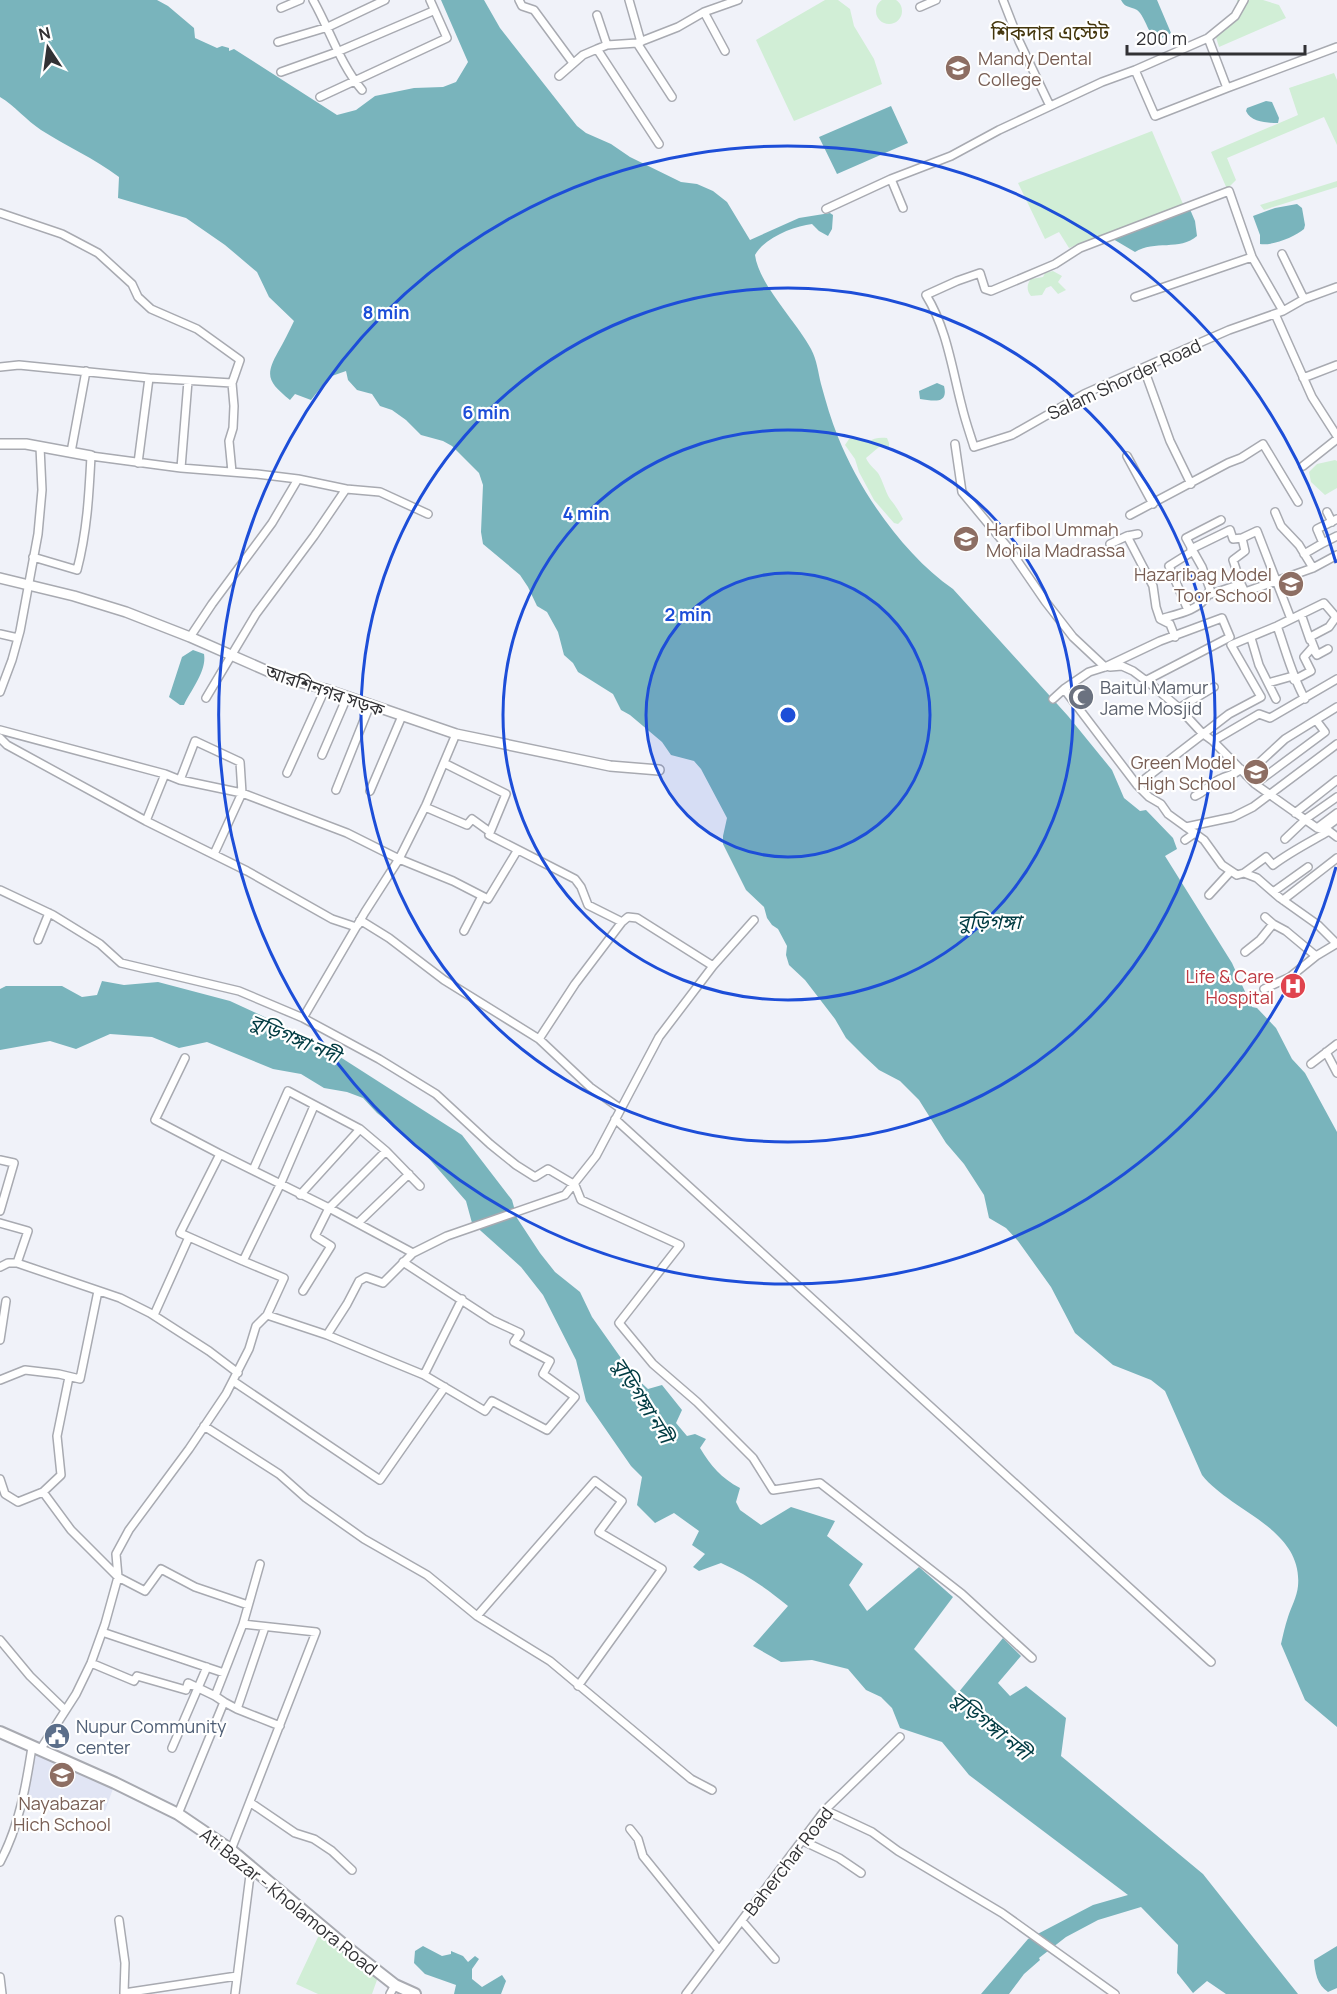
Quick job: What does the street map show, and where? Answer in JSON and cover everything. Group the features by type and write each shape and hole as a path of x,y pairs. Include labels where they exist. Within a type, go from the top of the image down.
{"main road":[{"name":"Ati Bazar - Kholamora Road","path":"0,1732 178,1814 231,1850 393,1989 415,1994"}],"street":[{"path":"281,8 300,0"},
{"path":"313,0 328,27 337,52 362,90"},
{"path":"278,42 328,27 385,0"},
{"path":"320,97 447,38 430,0"},
{"path":"519,0 522,6 534,10 573,63"},
{"path":"629,0 639,43 672,97"},
{"path":"559,76 573,63 597,49 607,45 639,43 678,27 704,12 738,0"},
{"path":"920,7 936,0"},
{"path":"1003,0 1019,41 1050,106"},
{"path":"826,209 891,179 951,156 999,130 1102,82 1208,38 1235,16 1244,0"},
{"path":"281,72 337,52 433,10"},
{"path":"704,12 726,51"},
{"path":"597,15 607,45"},
{"path":"1208,38 1227,87"},
{"path":"1135,70 1155,116 1337,47"},
{"path":"597,49 659,144"},
{"path":"891,179 903,208"},
{"name":"Salam Shorder Road","path":"1252,257 1229,190 1080,248 1055,264 991,291 985,289 980,273 926,296 931,303 947,345 962,409 974,447 1012,435 1084,394 1229,330 1283,311 1304,299 1337,287"},
{"path":"0,213 62,234 98,253 132,284 138,297 151,309 197,329 240,360 232,384 234,406 230,441 232,472"},
{"path":"1282,254 1304,299"},
{"path":"1135,297 1252,257 1283,311"},
{"path":"1275,314 1312,397 1337,437 1303,466"},
{"path":"0,367 19,365 232,384"},
{"path":"1303,378 1337,365"},
{"path":"1144,369 1170,441 1191,484"},
{"path":"71,452 86,371"},
{"path":"138,462 149,378"},
{"path":"181,468 188,381"},
{"path":"0,444 26,444 91,456 181,468 298,479 346,489 380,492 428,514"},
{"path":"955,444 962,492 1010,550 1073,637 1105,667 1122,666 1136,673 1179,708 1202,733 1269,795 1337,837"},
{"path":"1130,516 1263,444 1298,502"},
{"path":"0,692 18,638 38,534 42,490 40,447"},
{"path":"33,557 77,570 88,519 91,456"},
{"path":"1126,456 1152,504"},
{"path":"190,637 272,523 298,479"},
{"path":"206,698 256,614 346,489"},
{"path":"1275,512 1281,526 1299,545 1313,568"},
{"path":"1323,543 1315,526 1334,521 1327,512"},
{"path":"1203,603 1210,589 1202,567 1186,538 1221,520"},
{"path":"1188,610 1169,566 1192,550 1230,530 1233,539 1242,538 1257,531 1291,619"},
{"path":"1110,544 1127,536 1138,534"},
{"path":"1127,536 1153,586 1160,619 1170,624 1175,636"},
{"path":"1304,554 1337,536"},
{"path":"1242,538 1245,551 1233,560 1245,592 1313,568 1337,555"},
{"name":"আরশিনগর সড়ক","path":"0,578 126,612 281,677 325,689 456,734 610,766 658,770"},
{"path":"1160,619 1203,603 1208,595 1241,584"},
{"path":"1145,681 1230,641 1251,638 1324,603 1336,617 1329,627 1310,637 1315,652"},
{"path":"1301,614 1315,652"},
{"path":"1053,699 1089,672 1105,667 1160,641 1222,618 1230,641 1261,697 1229,714 1202,733 1137,785"},
{"path":"1277,626 1294,678 1305,699"},
{"path":"0,634 18,638"},
{"path":"1251,638 1259,665 1276,699"},
{"path":"1290,667 1304,657 1328,649"},
{"path":"1268,683 1294,678 1311,671 1304,657"},
{"path":"0,663 10,666"},
{"path":"1213,741 1259,714 1269,718 1337,679"},
{"path":"1179,708 1214,687"},
{"path":"287,773 325,689"},
{"path":"1064,689 1137,785 1149,797 1161,804 1168,814 1204,840 1222,865 1237,875 1244,873 1266,856 1272,865 1296,851 1337,819"},
{"path":"322,755 347,697"},
{"path":"336,790 370,705"},
{"path":"1195,795 1222,778 1243,772 1286,739 1337,707"},
{"path":"370,791 402,716"},
{"path":"1256,784 1325,732 1316,720"},
{"path":"0,730 180,780 242,793 347,833 488,899 518,851"},
{"path":"303,1018 358,923 399,859 425,807 456,734"},
{"path":"0,738 7,745 146,821 247,871 332,919 358,923 389,938 444,980 539,1039 590,1087 621,1109"},
{"path":"180,780 196,741 240,762 242,793 214,854"},
{"path":"1186,827 1233,817 1269,795 1337,744"},
{"path":"444,763 506,794 489,836 575,879 588,904 622,922"},
{"path":"146,821 165,774"},
{"path":"1295,813 1337,780"},
{"path":"1285,839 1306,819 1337,797"},
{"path":"425,807 467,825 472,819 490,832"},
{"path":"1323,829 1337,813"},
{"path":"1185,840 1195,833"},
{"path":"1283,900 1337,858"},
{"path":"1273,892 1308,867"},
{"path":"1209,895 1231,871"},
{"path":"1244,873 1257,878 1318,925 1336,944 1316,956 1290,977 1264,989"},
{"path":"0,890 49,913 100,944 121,963 239,991 303,1018 436,1094 507,1158 535,1177 548,1169 575,1185 580,1200 680,1245 619,1323 653,1364 697,1402 753,1458 773,1490 820,1483 962,1594 1032,1658"},
{"path":"464,930 482,896"},
{"path":"38,940 49,913"},
{"path":"539,1039 575,984 628,917 637,918 713,966"},
{"path":"1265,917 1316,956"},
{"path":"327,1335 359,1281 366,1277 383,1283 413,1253 447,1236 565,1195 596,1156 659,1037 713,966 754,920"},
{"path":"1245,952 1260,940 1273,924"},
{"path":"1311,1064 1337,1044"},
{"path":"1326,1052 1337,1073"},
{"path":"185,1058 155,1120 413,1253"},
{"path":"253,1170 288,1091 360,1130 386,1151 420,1186"},
{"path":"243,1261 280,1185 314,1106"},
{"path":"615,1119 1211,1662"},
{"path":"300,1195 360,1130"},
{"path":"303,1291 331,1246 315,1236 329,1208 386,1151"},
{"path":"0,1862 7,1850 36,1749 76,1694 91,1663 118,1577 116,1554 233,1381 249,1349 256,1326 267,1315 284,1278 180,1233 220,1154"},
{"path":"0,1160 14,1163 0,1211"},
{"path":"358,1223 409,1174"},
{"path":"0,1223 28,1231 17,1263"},
{"path":"154,1315 189,1237"},
{"path":"267,1315 327,1335 424,1375 485,1411 492,1401 547,1430 575,1397 543,1374 550,1361 514,1342 520,1333 492,1320 403,1262"},
{"path":"0,1266 17,1263 120,1298 154,1315 238,1372"},
{"path":"0,1379 24,1370 80,1380 98,1291"},
{"path":"424,1375 462,1299"},
{"path":"0,1340 6,1301"},
{"path":"0,1479 2,1496 18,1502 43,1492 61,1475 57,1436 69,1377"},
{"path":"233,1381 380,1480 445,1387"},
{"path":"204,1426 279,1474 306,1498 364,1539 427,1575 477,1616 550,1661 691,1779 712,1790"},
{"path":"477,1616 595,1481 622,1501 599,1532 662,1569 578,1686"},
{"path":"43,1492 71,1530 118,1577 145,1591 161,1569 195,1587 248,1605"},
{"path":"215,1696 243,1624 260,1564"},
{"path":"231,1850 316,1632 243,1624"},
{"path":"237,1709 265,1627"},
{"path":"102,1632 224,1673"},
{"path":"0,1640 30,1676 65,1710"},
{"path":"91,1663 134,1681 136,1676 186,1690 188,1683 237,1709 280,1726"},
{"path":"172,1748 207,1667"},
{"path":"178,1814 225,1702"},
{"name":"Baherchar Road","path":"686,1994 825,1810 900,1737"},
{"path":"251,1803 296,1833 314,1839 332,1851 352,1870"},
{"path":"825,1810 872,1832 898,1851 1028,1930 1115,1994"},
{"path":"630,1830 638,1839 644,1856 719,1950"},
{"path":"803,1841 839,1858 861,1873"},
{"path":"235,1994 250,1867"},
{"path":"119,1920 125,1964 124,1993 237,1976"},
{"path":"742,1921 775,1959"},
{"path":"0,1977 2,1994"}],"shaded area":[{"name":"Nayabazar Hich School","path":"32,1747 115,1783 105,1811 23,1796"}],"green space":[{"path":"889,-2 898,2 902,11 898,20 889,24 880,20 876,11 880,2"},
{"path":"825,0 838,0 850,9 854,26 874,59 882,84 794,121 756,40"},
{"path":"1237,0 1263,0 1279,5 1286,18 1219,47 1215,34 1240,15"},
{"path":"1334,73 1337,80 1337,145 1324,117 1227,158 1236,180 1227,189 1211,152 1298,115 1289,88"},
{"path":"1152,131 1183,204 1069,248 1059,232 1045,239 1018,183"},
{"path":"1337,181 1337,187 1264,210 1260,205"},
{"path":"1053,271 1062,276 1058,282 1066,290 1058,294 1051,286 1046,288 1042,295 1031,296 1028,283 1031,279 1043,277 1045,273"},
{"path":"856,437 868,442 877,438 887,438 889,448 879,447 866,458 878,473 888,496 903,519 898,524 894,523 874,500 859,472 855,459 845,445 849,439"},
{"path":"1337,461 1337,488 1325,495 1311,482 1309,472 1317,464"},
{"path":"319,1935 378,1977 372,1994 318,1994 296,1984"}],"water":[{"name":"বুড়িগঙ্গা","path":"0,0 157,0 168,6 194,28 195,38 217,48 222,46 229,48 229,51 234,49 337,115 356,110 375,96 414,88 443,87 456,82 468,62 441,0 484,0 500,28 577,126 630,157 681,182 697,184 713,191 727,202 750,240 799,218 830,213 833,215 832,229 828,236 812,224 805,225 772,238 755,255 763,278 813,353 833,424 858,479 885,521 917,559 953,589 1068,716 1112,770 1124,798 1140,811 1146,810 1173,838 1177,849 1165,856 1232,963 1252,1007 1257,1008 1276,1028 1292,1059 1305,1073 1337,1132 1337,1727 1305,1700 1281,1644 1298,1586 1296,1566 1289,1549 1263,1523 1230,1500 1202,1475 1165,1391 1151,1380 1113,1365 1075,1333 1051,1287 1018,1241 1006,1228 989,1218 984,1195 964,1164 946,1143 919,1100 900,1081 879,1070 846,1038 835,1019 805,980 789,965 786,955 787,946 778,929 767,918 764,907 746,890 723,844 727,818 701,769 694,761 671,755 662,742 621,710 613,694 578,672 573,663 564,655 558,632 547,612 537,606 520,575 483,544 481,532 483,485 479,473 452,446 421,435 392,410 380,406 372,394 357,390 348,380 346,371 329,377 311,400 295,394 290,400 277,388 271,379 271,368 294,321 269,297 257,272 225,245 186,218 118,198 119,177 41,130 0,97"},
{"path":"1121,0 1157,0 1171,33 1158,38 1153,36 1141,14"},
{"path":"1266,101 1272,102 1279,118 1278,123 1255,120 1248,115 1247,108"},
{"path":"891,106 908,143 837,174 819,137"},
{"path":"1297,204 1302,208 1304,229 1283,240 1271,244 1260,244 1260,235 1253,216 1275,208"},
{"path":"1189,207 1195,221 1197,236 1190,241 1142,248 1135,252 1113,239"},
{"path":"937,383 944,386 945,392 942,399 934,401 920,399 919,391"},
{"path":"193,650 204,654 203,667 184,705 180,705 169,697 182,657"},
{"name":"বুড়িগঙ্গা নদী","path":"102,981 124,985 158,982 230,1001 312,1039 462,1135 512,1200 517,1218 540,1253 555,1272 580,1292 592,1317 633,1375 648,1389 662,1385 682,1410 676,1423 687,1436 695,1434 706,1439 700,1448 708,1460 722,1476 740,1488 736,1502 740,1510 761,1525 791,1507 835,1521 827,1536 863,1564 849,1585 867,1611 919,1567 953,1597 914,1649 958,1693 1003,1638 1021,1656 998,1683 1010,1696 1026,1686 1066,1718 1061,1756 1203,1874 1298,1994 1226,1994 1207,1981 1193,1993 1177,1973 1178,1945 1141,1907 1098,1920 1066,1937 1039,1958 1040,1960 1024,1974 1009,1994 981,1994 1028,1939 1093,1905 1128,1895 969,1775 942,1742 900,1728 892,1708 881,1697 866,1690 848,1669 812,1660 781,1662 753,1646 788,1606 756,1582 721,1563 699,1571 693,1567 705,1554 692,1545 699,1531 674,1513 655,1523 637,1505 642,1477 631,1466 586,1401 576,1360 543,1295 521,1267 472,1223 466,1201 418,1146 377,1113 363,1098 347,1092 324,1088 301,1074 273,1069 207,1042 179,1048 152,1037 110,1034 76,1049 50,1041 0,1050 0,989 6,986 62,986 82,997 97,995"},
{"path":"423,1946 442,1956 451,1954 451,1951 463,1956 468,1962 475,1956 479,1959 472,1969 472,1979 482,1987 502,1975 506,1981 501,1994 454,1994 456,1985 425,1974 414,1963 415,1951"},
{"path":"1337,1946 1337,1988 1328,1992 1319,1982 1314,1960"}],"place":[{"name":"Mandy Dental College","path":"958,68"},
{"name":"Harfibol Ummah Mohila Madrassa","path":"966,539"},
{"name":"Hazaribag Model Toor School","path":"1291,584"},
{"name":"Baitul Mamur Jame Mosjid","path":"1081,697"},
{"name":"Green Model High School","path":"1256,772"},
{"name":"Life & Care Hospital","path":"1293,986"},
{"name":"Nupur Community center","path":"57,1736"},
{"name":"Nayabazar Hich School","path":"62,1775"}],"district":[{"name":"শিকদার এস্টেট","path":"1050,32"}]}
